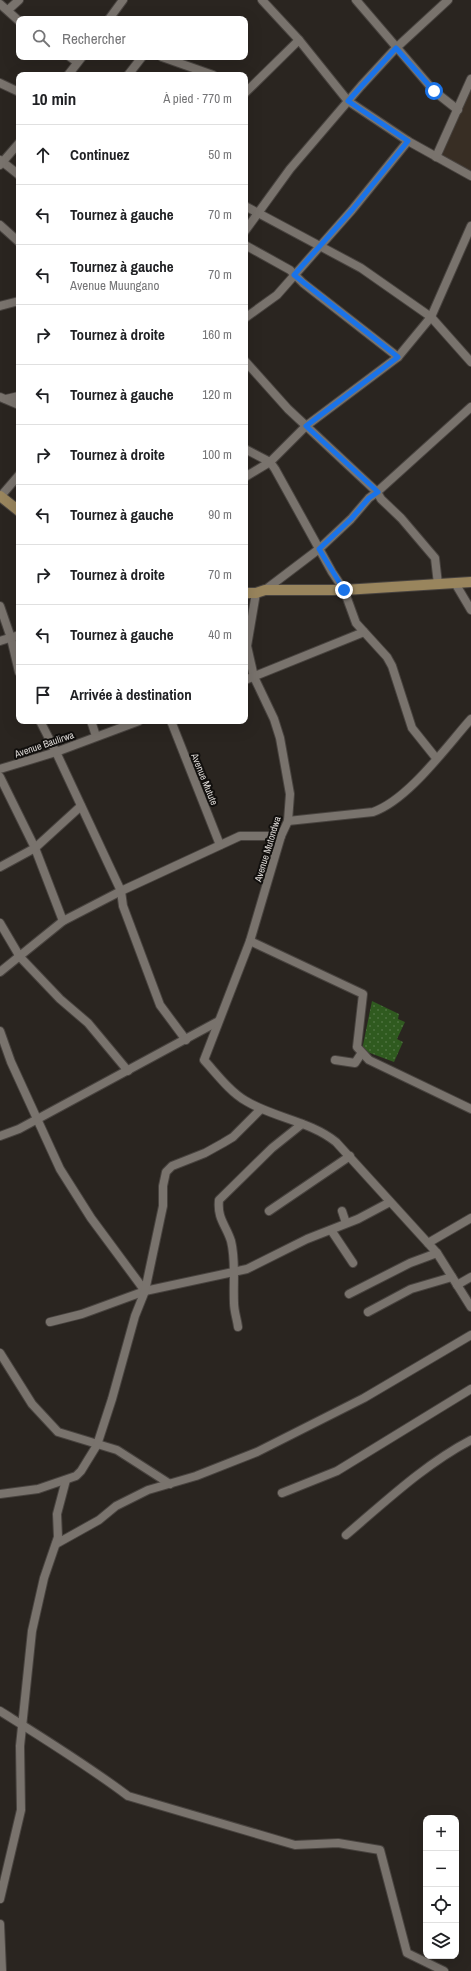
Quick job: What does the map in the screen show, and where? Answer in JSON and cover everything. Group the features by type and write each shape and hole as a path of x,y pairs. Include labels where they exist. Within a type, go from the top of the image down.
{"main road":[{"path":"0,496 16,509"},
{"path":"248,593 344,590 471,582"}],"street":[{"path":"8,10 19,0"},
{"path":"111,16 123,0"},
{"path":"262,0 300,40 348,101 408,141 471,176"},
{"path":"356,0 434,91 458,110"},
{"path":"248,227 290,169 348,101 396,48 448,0"},
{"path":"0,4 16,18"},
{"path":"248,89 300,40"},
{"path":"70,72 80,60"},
{"path":"130,72 140,60"},
{"path":"170,60 204,72"},
{"path":"436,157 471,79"},
{"path":"0,83 16,91"},
{"path":"248,316 277,295 352,210 408,141"},
{"path":"16,146 1,162 16,173"},
{"path":"248,208 361,268 430,317 471,362"},
{"path":"0,225 16,239"},
{"path":"248,475 270,462 306,426 398,357 430,317 471,226"},
{"path":"248,247 287,268 398,357"},
{"path":"0,306 16,302"},
{"path":"248,364 288,409 378,492 381,499 401,518 435,558 438,584"},
{"path":"3,398 16,396"},
{"path":"3,398 16,404"},
{"path":"261,592 319,549 351,519 369,498 378,492 471,407"},
{"path":"248,451 270,462 287,488 319,549 344,590 352,615 364,632 390,662 396,676 412,728 436,758"},
{"path":"0,496 16,478"},
{"path":"455,583 471,610"},
{"name":"Avenue Mutondwa","path":"248,642 261,592"},
{"path":"0,606 15,637 0,641"},
{"path":"248,679 364,632"},
{"name":"Avenue Mutondwa","path":"248,650 254,677 274,719 280,738 290,794 288,821 281,836 250,941 204,1060 244,1100 261,1109"},
{"path":"288,821 373,812 382,809 390,804 412,784 471,719"},
{"path":"42,724 121,891 122,906 160,1005 186,1040"},
{"path":"92,724 96,736"},
{"name":"Avenue Baulirwa","path":"0,769 56,752 130,724"},
{"name":"Avenue Mutute","path":"172,724 220,845"},
{"path":"0,777 35,848 63,921"},
{"path":"0,867 35,848 81,806"},
{"path":"0,972 63,921 121,891 240,836 281,836"},
{"path":"0,924 20,957 60,999 88,1023 128,1071"},
{"path":"250,941 363,994 357,1047 361,1054 369,1060 471,1109"},
{"path":"0,1136 128,1071 218,1022"},
{"path":"0,1031 11,1062 38,1118 60,1169 91,1218 145,1291"},
{"path":"335,1060 355,1063 361,1054"},
{"path":"0,1494 30,1491 66,1480 79,1474 97,1445 112,1399 135,1316 145,1291 163,1206 163,1186 166,1172 172,1166 205,1153 228,1140 261,1109 329,1136 350,1156 428,1243 457,1284 471,1307"},
{"path":"238,1327 234,1305 234,1258 230,1239 220,1219 218,1210 219,1200 272,1148 302,1124"},
{"path":"269,1211 350,1156"},
{"path":"50,1322 82,1314 145,1291 234,1272 261,1263 308,1239 331,1230 390,1202"},
{"path":"342,1211 346,1223"},
{"path":"428,1243 471,1218"},
{"path":"331,1230 353,1263"},
{"path":"349,1294 410,1263 436,1253"},
{"path":"368,1312 411,1289 452,1277"},
{"path":"457,1284 471,1277"},
{"path":"56,1544 99,1520 116,1506 148,1490 196,1476 257,1452 364,1398 471,1335"},
{"path":"0,1352 32,1404 56,1430 97,1445 117,1450 170,1484"},
{"path":"282,1493 337,1472 471,1389"},
{"path":"346,1535 398,1491 455,1448 471,1440"},
{"path":"0,1899 21,1810 20,1746 32,1631 44,1578 58,1537 57,1514 66,1480"},
{"path":"0,1711 128,1796 296,1845 338,1843 380,1850 407,1954 444,1971"},
{"path":"0,1924 2,1971"}],"shaded area":[{"path":"471,84 471,171 440,155"}],"green space":[{"path":"372,1001 399,1014 398,1019 405,1022 397,1039 403,1042 394,1062 362,1050"}],"route":[{"path":"344,590 319,549 351,519 369,498 378,492 306,426 398,357 294,275 352,210 408,141 348,101 396,48 434,91"}]}
